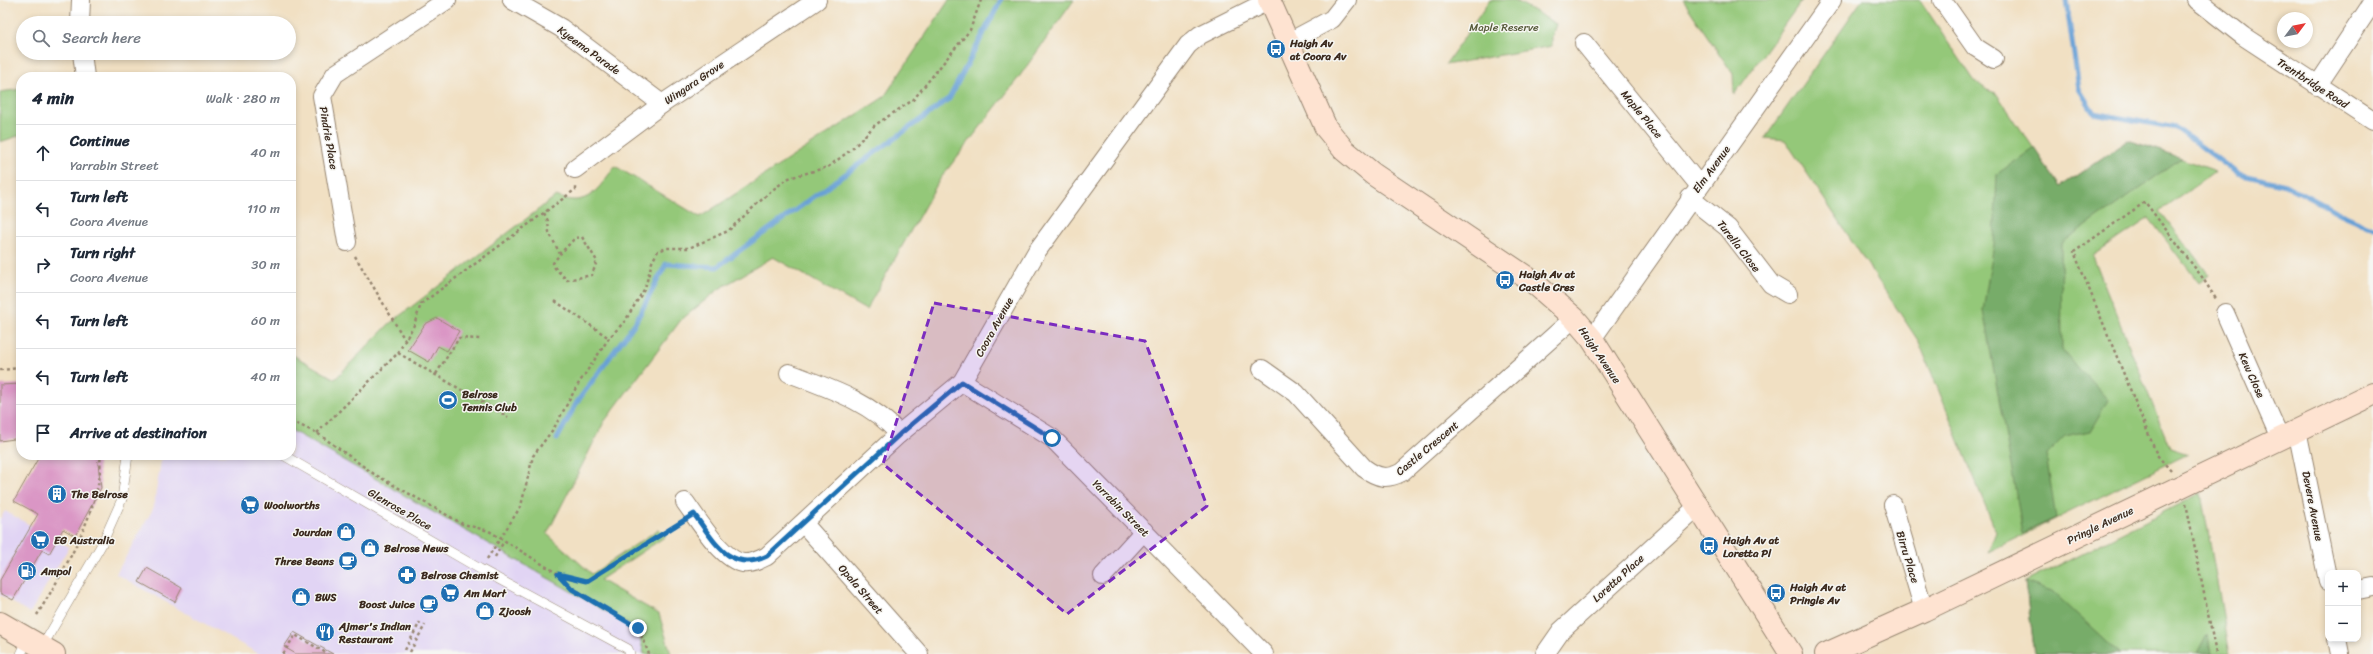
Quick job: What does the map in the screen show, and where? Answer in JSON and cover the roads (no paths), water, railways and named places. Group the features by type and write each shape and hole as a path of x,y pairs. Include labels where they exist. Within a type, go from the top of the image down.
{"street":[{"path":"80,16 81,0"},
{"name":"Pindrie Place","path":"347,242 322,96 335,74 447,0"},
{"name":"Kyeema Parade","path":"512,0 561,28 662,104"},
{"name":"Wingara Grove","path":"575,169 662,104 817,0"},
{"name":"Haigh Avenue","path":"1269,0 1326,128 1344,150 1373,174 1532,282 1574,318 1592,339 1791,654"},
{"name":"Coora Avenue","path":"690,508 717,546 742,563 754,562 767,556 804,524 900,434 962,382 1037,251 1188,46 1200,35 1269,0"},
{"path":"1289,42 1332,19 1347,0"},
{"name":"Elm Avenue","path":"1592,339 1695,191 1832,0"},
{"path":"1942,0 1975,47 1994,59"},
{"name":"Trentbridge Road","path":"2197,0 2242,36 2373,121"},
{"path":"2317,86 2373,2"},
{"name":"Maple Place","path":"1584,43 1695,191"},
{"path":"83,60 84,72"},
{"name":"Turella Close","path":"1695,191 1728,228 1771,284 1788,294"},
{"name":"Kew Close","path":"2224,313 2288,434"},
{"name":"Castle Crescent","path":"1262,369 1296,393 1364,468 1376,476 1392,477 1402,472 1574,318"},
{"path":"789,373 843,394 889,422 900,434"},
{"name":"Yarrabin Street","path":"962,382 1052,438 1264,654"},
{"name":"Pringle Avenue","path":"1826,654 1924,610 2373,394"},
{"name":"Devere Avenue","path":"2288,434 2325,570"},
{"name":"Birru Place","path":"1892,505 1924,610"},
{"name":"Loretta Place","path":"1545,654 1561,631 1697,507"},
{"name":"Opala Street","path":"804,524 919,654"},
{"path":"1103,576 1144,532"},
{"path":"2361,589 2373,587"},
{"path":"2,629 36,649"},
{"path":"2338,642 2340,654"}],"lane":[{"path":"36,649 105,537 122,499 127,460"},
{"name":"Glenrose Place","path":"292,460 480,570 628,649 630,654"}],"waterway":[{"path":"557,439 577,402 635,323 666,264 717,267 949,99 1001,0"},
{"path":"2066,0 2079,89 2094,113 2176,128 2238,174 2286,185 2341,214 2373,228"}],"place":[{"name":"Haigh Av at Coora Av","path":"1276,49"},
{"name":"Haigh Av at Castle Cres","path":"1505,280"},
{"name":"Belrose Tennis Club","path":"448,400"},
{"name":"The Belrose","path":"57,494"},
{"name":"Woolworths","path":"250,505"},
{"name":"Jourdan","path":"346,532"},
{"name":"EG Australia","path":"40,540"},
{"name":"Haigh Av at Loretta Pl","path":"1709,546"},
{"name":"Belrose News","path":"370,548"},
{"name":"Three Beans","path":"348,561"},
{"name":"Ampol","path":"27,571"},
{"name":"Belrose Chemist","path":"407,575"},
{"name":"Am Mart","path":"450,593"},
{"name":"Haigh Av at Pringle Av","path":"1776,593"},
{"name":"BWS","path":"301,597"},
{"name":"Boost Juice","path":"429,604"},
{"name":"Zjoosh","path":"485,611"},
{"name":"Ajmer's Indian Restaurant","path":"325,632"}],"park label":[{"name":"Maple Reserve","path":"1504,27"}]}
